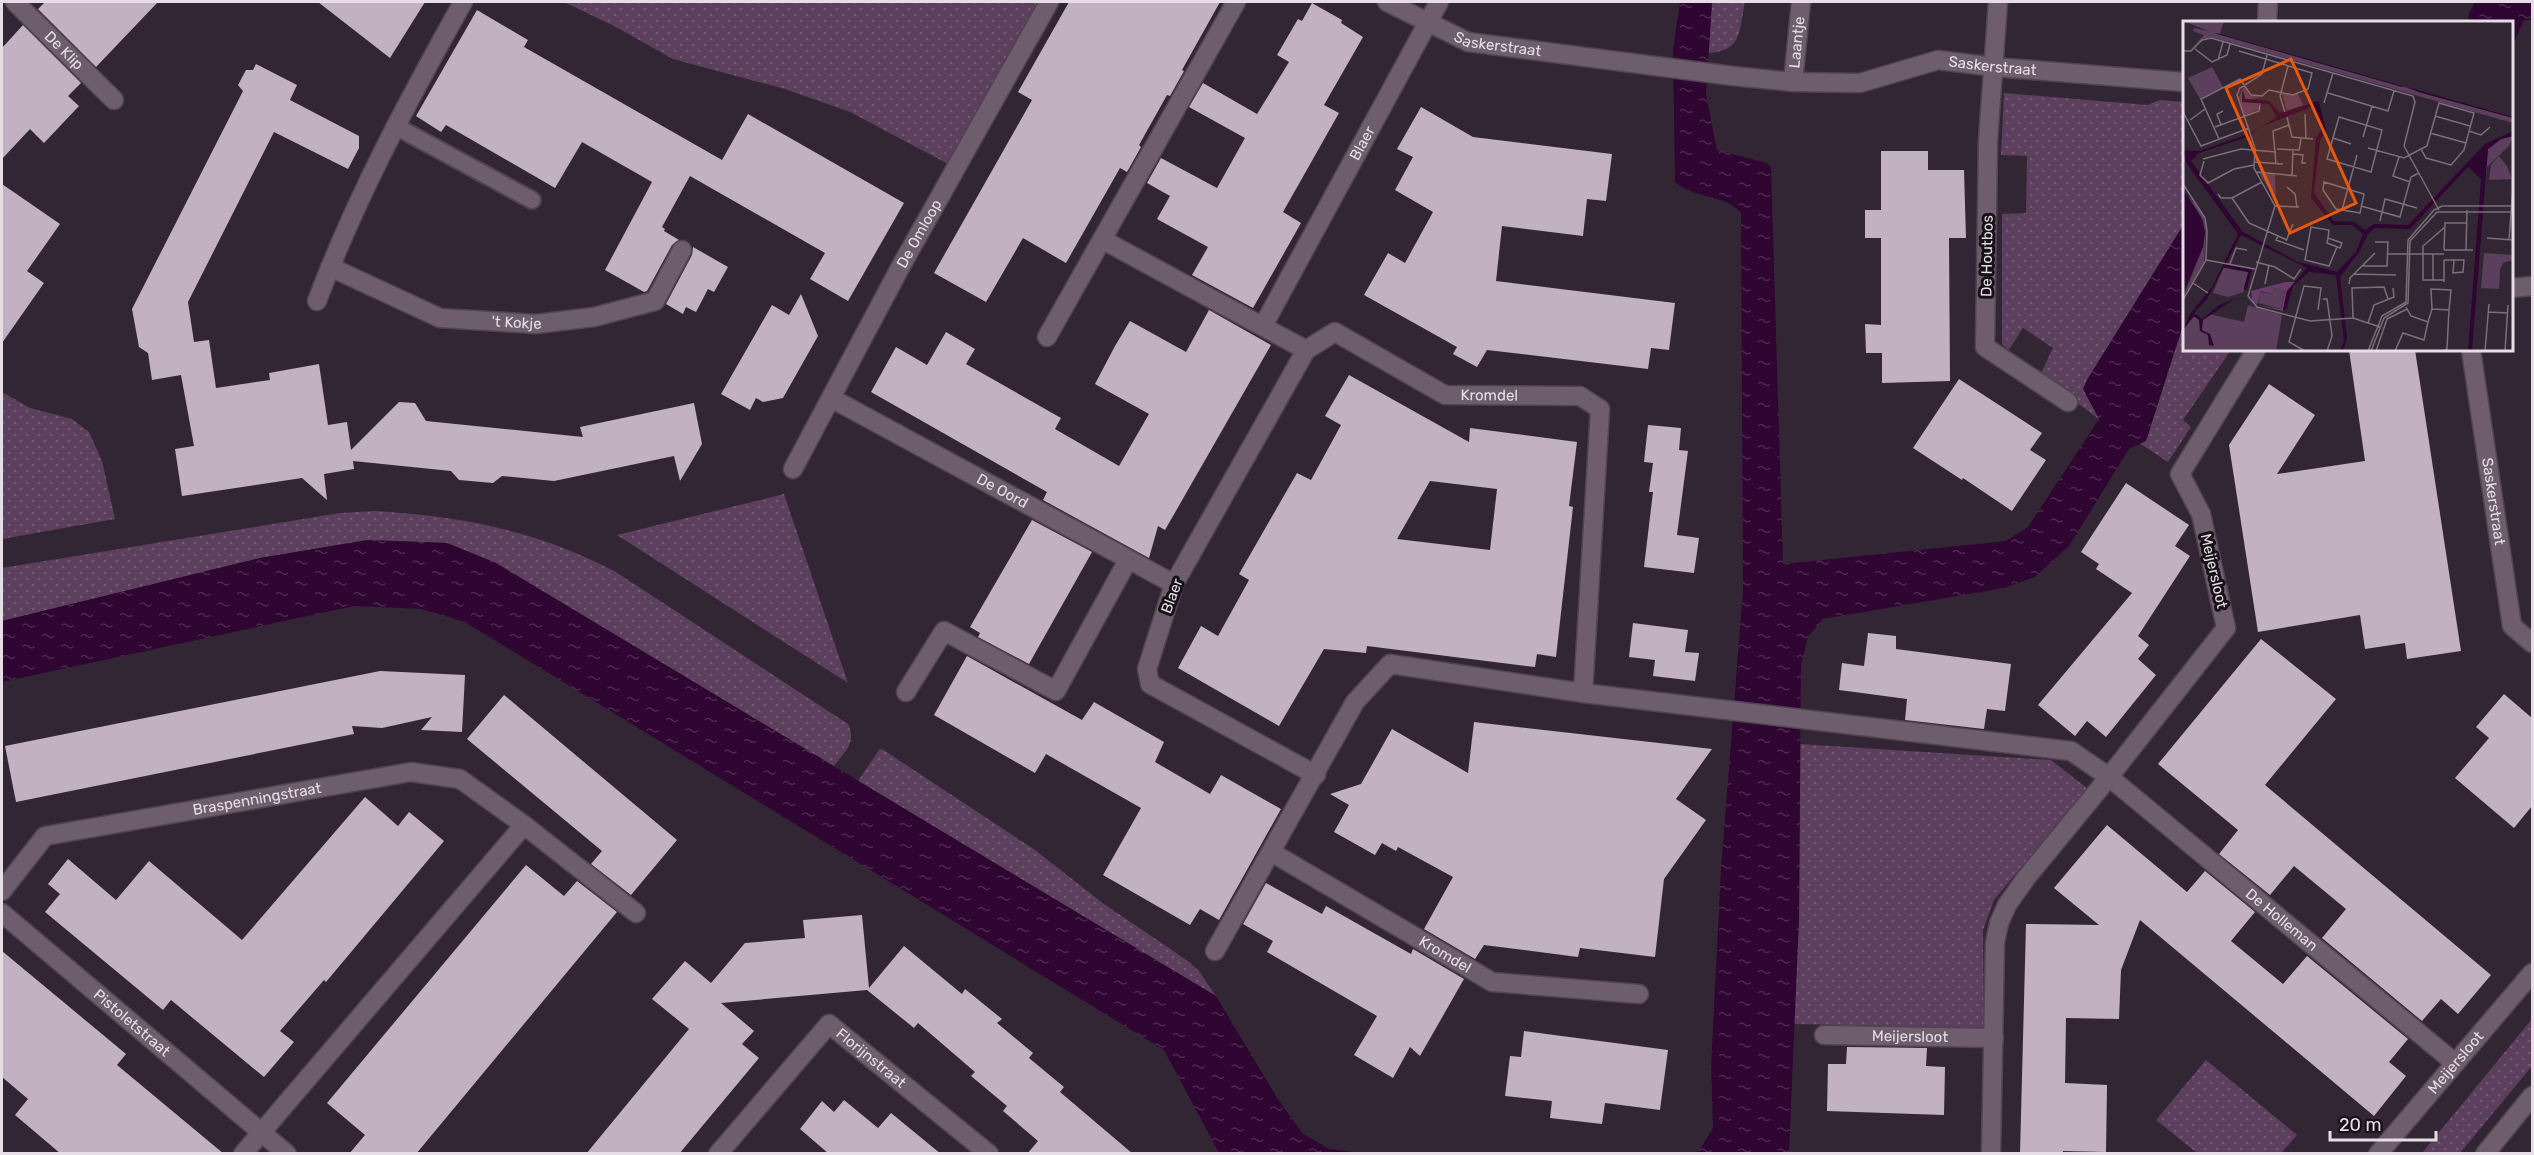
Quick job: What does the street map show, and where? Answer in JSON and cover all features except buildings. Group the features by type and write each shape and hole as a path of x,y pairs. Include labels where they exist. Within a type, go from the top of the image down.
{"street":[{"name":"De Klip","path":"15,2 114,100"},
{"path":"317,301 394,126 463,2"},
{"name":"De Omloop","path":"793,469 907,256 1049,2"},
{"path":"1047,338 1236,2"},
{"name":"Saskerstraat","path":"1387,2 1468,42 1733,76 1793,82 1860,83 1938,60 1995,67 2183,82"},
{"name":"Blaer","path":"1263,326 1439,2"},
{"name":"Laantje","path":"1793,82 1801,2"},
{"path":"1995,67 1994,39 1998,2"},
{"path":"2267,21 2268,2"},
{"name":"De Houtbos","path":"1995,67 1988,140 1985,347 2068,402"},
{"path":"1104,240 1306,350"},
{"name":"'t Kokje","path":"330,267 440,318 536,324 594,317 655,301 682,250"},
{"path":"2513,288 2532,286"},
{"name":"Kromdel","path":"1306,350 1335,332 1445,395 1580,396 1600,409 1582,693"},
{"name":"Blaer","path":"1306,350 1174,584 1147,669 1150,684 1316,775"},
{"name":"Meijersloot","path":"1990,1154 1995,943 1999,923 2007,905 2026,878 2226,628 2201,514 2180,474 2255,351"},
{"name":"Saskerstraat","path":"2471,351 2512,626 2532,643"},
{"name":"De Oord","path":"831,398 1174,584"},
{"path":"906,692 944,631 1056,691 1128,560"},
{"path":"1215,951 1355,702 1390,664 1582,693 2072,751 2109,777"},
{"name":"Braspenningstraat","path":"2,891 45,836 411,772 460,779 524,825 636,913"},
{"name":"De Holleman","path":"2109,777 2455,1063"},
{"path":"243,1154 524,825"},
{"name":"Kromdel","path":"1271,852 1492,982 1639,994"},
{"name":"Pistoletstraat","path":"2,913 261,1132"},
{"name":"Meijersloot","path":"2378,1154 2532,973"},
{"name":"Florijnstraat","path":"718,1154 829,1024 989,1154"},
{"name":"Meijersloot","path":"1824,1035 1994,1038"},
{"path":"2485,1154 2532,1096"},
{"path":"261,1132 287,1154"}],"lane":[{"path":"394,126 532,200"}],"shaded area":[{"path":"564,2 1041,2 950,165 850,112 785,89 673,59 614,26"},
{"path":"1712,2 1745,2 1740,30 1734,43 1728,48 1708,53"},
{"path":"2004,93 2147,105 2160,100 2183,102 2183,226 2087,380 2084,390 2099,419 2040,375 2053,348 2023,328 2008,351 2002,344 2002,214 2026,213 2027,156 2001,155"},
{"path":"2183,325 2183,351 2230,351 2183,420 2191,427 2168,462 2139,443 2146,441"},
{"path":"2,392 30,408 72,419 89,432 102,461 115,519 2,539"},
{"path":"784,494 848,683 617,535"},
{"path":"375,511 439,517 499,528 558,546 616,572 848,724 851,736 849,746 834,766 496,563 447,543 368,540 260,558 2,621 2,568 340,513"},
{"path":"1800,744 2051,760 2087,788 1994,900 1983,930 1984,1028 1793,1024 1799,919"},
{"path":"882,749 1035,850 1104,904 1188,961 1199,971 1216,996 858,781"},
{"path":"2532,1019 2532,1066 2460,1153 2422,1153"},
{"path":"2206,1060 2297,1135 2281,1153 2197,1153 2156,1120"}],"water":[{"path":"1680,2 1712,2 1706,94 1717,150 1767,163 1771,167 1783,564 2006,541 2028,527 2099,419 2083,389 2087,380 2183,226 2183,325 2146,441 2129,449 2069,546 2035,577 2004,588 1823,619 1808,637 1801,665 1799,919 1789,1153 1693,1153 1699,1151 1713,1128 1711,1067 1721,868 1743,591 1741,213 1727,203 1691,191 1675,182 1673,50"},
{"path":"2475,2 2532,2 2532,20 2524,20 2513,45 2513,21 2468,21 2469,13"},
{"path":"368,540 447,543 496,563 1216,996 1276,1096 1302,1133 1329,1149 1362,1153 1219,1153 1164,1050 465,622 421,609 354,606 2,682 2,621 260,558"}]}
